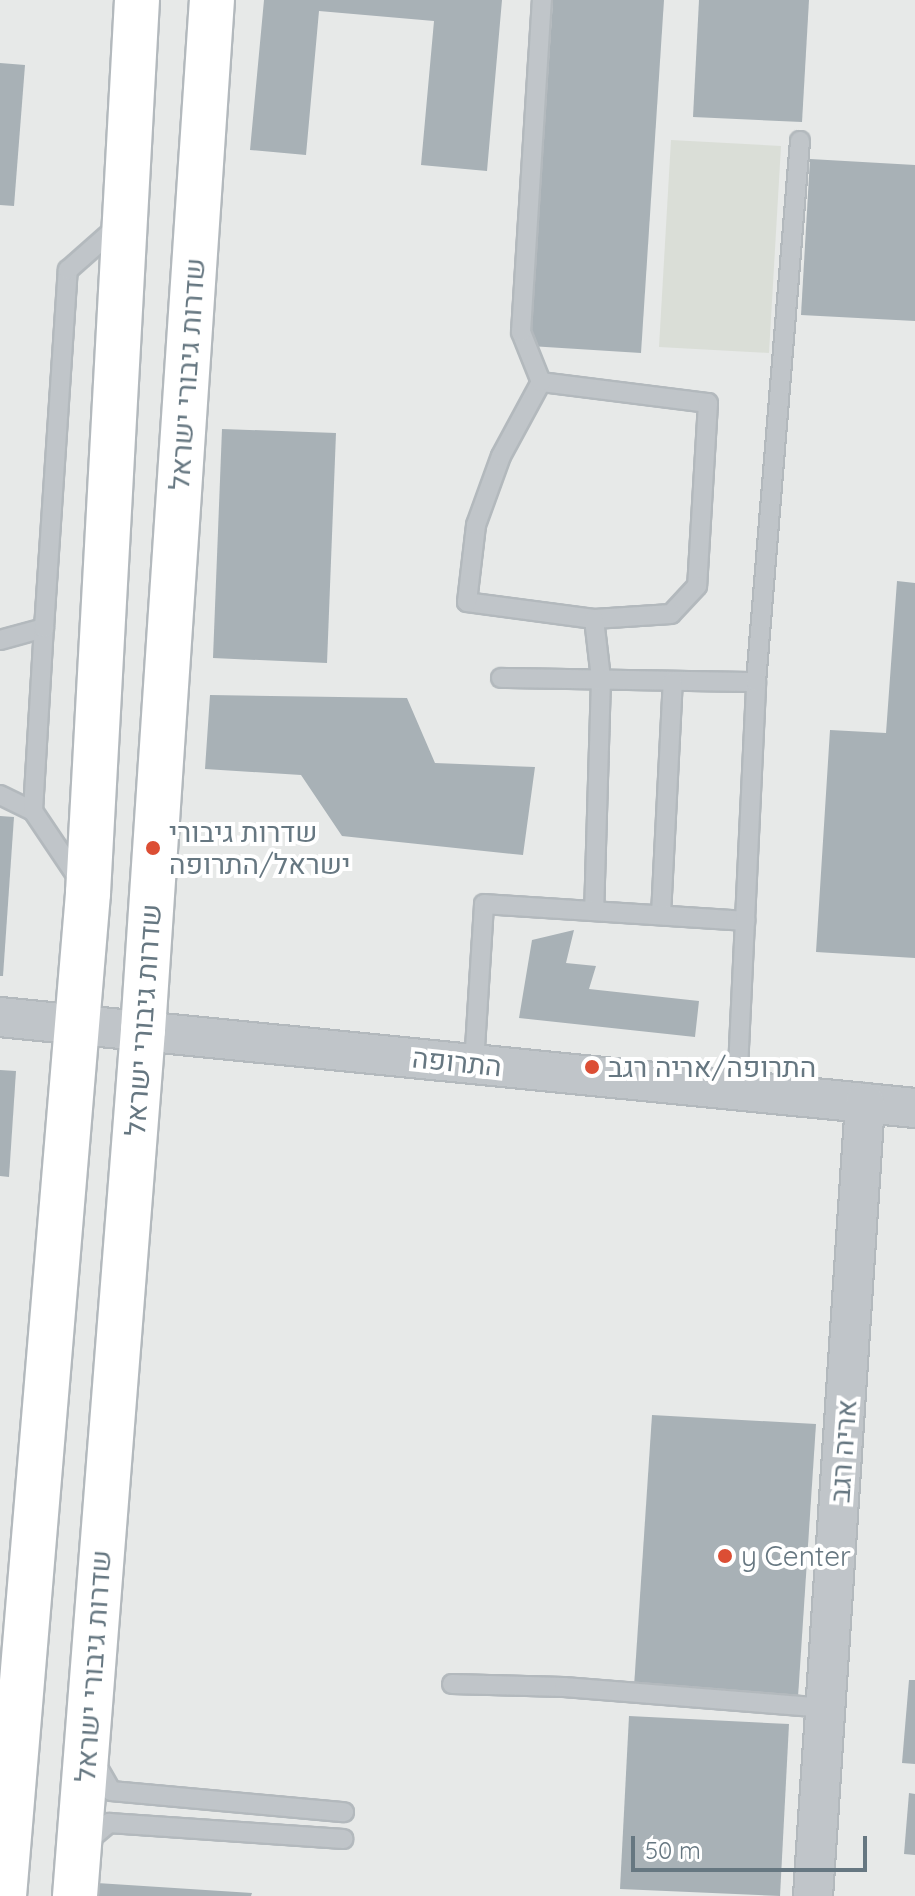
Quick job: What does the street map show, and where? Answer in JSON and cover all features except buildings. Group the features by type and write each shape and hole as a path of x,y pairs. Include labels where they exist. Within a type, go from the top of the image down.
{"street":[{"path":"4,1896 74,1020 88,893 137,0"},
{"name":"שדרות גיבורי ישראל","path":"75,1896 143,1030 202,1"},
{"name":"התרופה","path":"0,1017 74,1020 143,1030 915,1108"},
{"name":"אריה רגב","path":"813,1896 865,1103"}],"lane":[{"path":"541,382 521,332 542,0"},
{"path":"737,1090 756,682 800,141"},
{"path":"33,811 68,270 125,220"},
{"path":"541,382 708,403 697,586 671,614 594,619 467,602 476,525 501,456 541,382"},
{"path":"594,619 601,679 594,911"},
{"path":"0,640 44,628"},
{"path":"501,678 756,682"},
{"path":"661,915 673,681"},
{"path":"0,795 33,811 88,893"},
{"path":"474,1064 484,904 745,921"},
{"path":"452,1684 564,1687 826,1708"},
{"path":"87,1746 111,1791 344,1812"},
{"path":"79,1848 109,1823 343,1839"}],"shaded area":[{"path":"0,0 915,0 915,1896 0,1896"},
{"path":"671,140 781,146 769,353 659,347"}],"place":[{"name":"שדרות גיבורי ישראל/התרופה","path":"153,848"},
{"name":"התרופה/אריה רגב","path":"592,1067"},
{"name":"y Center","path":"725,1556"}]}
